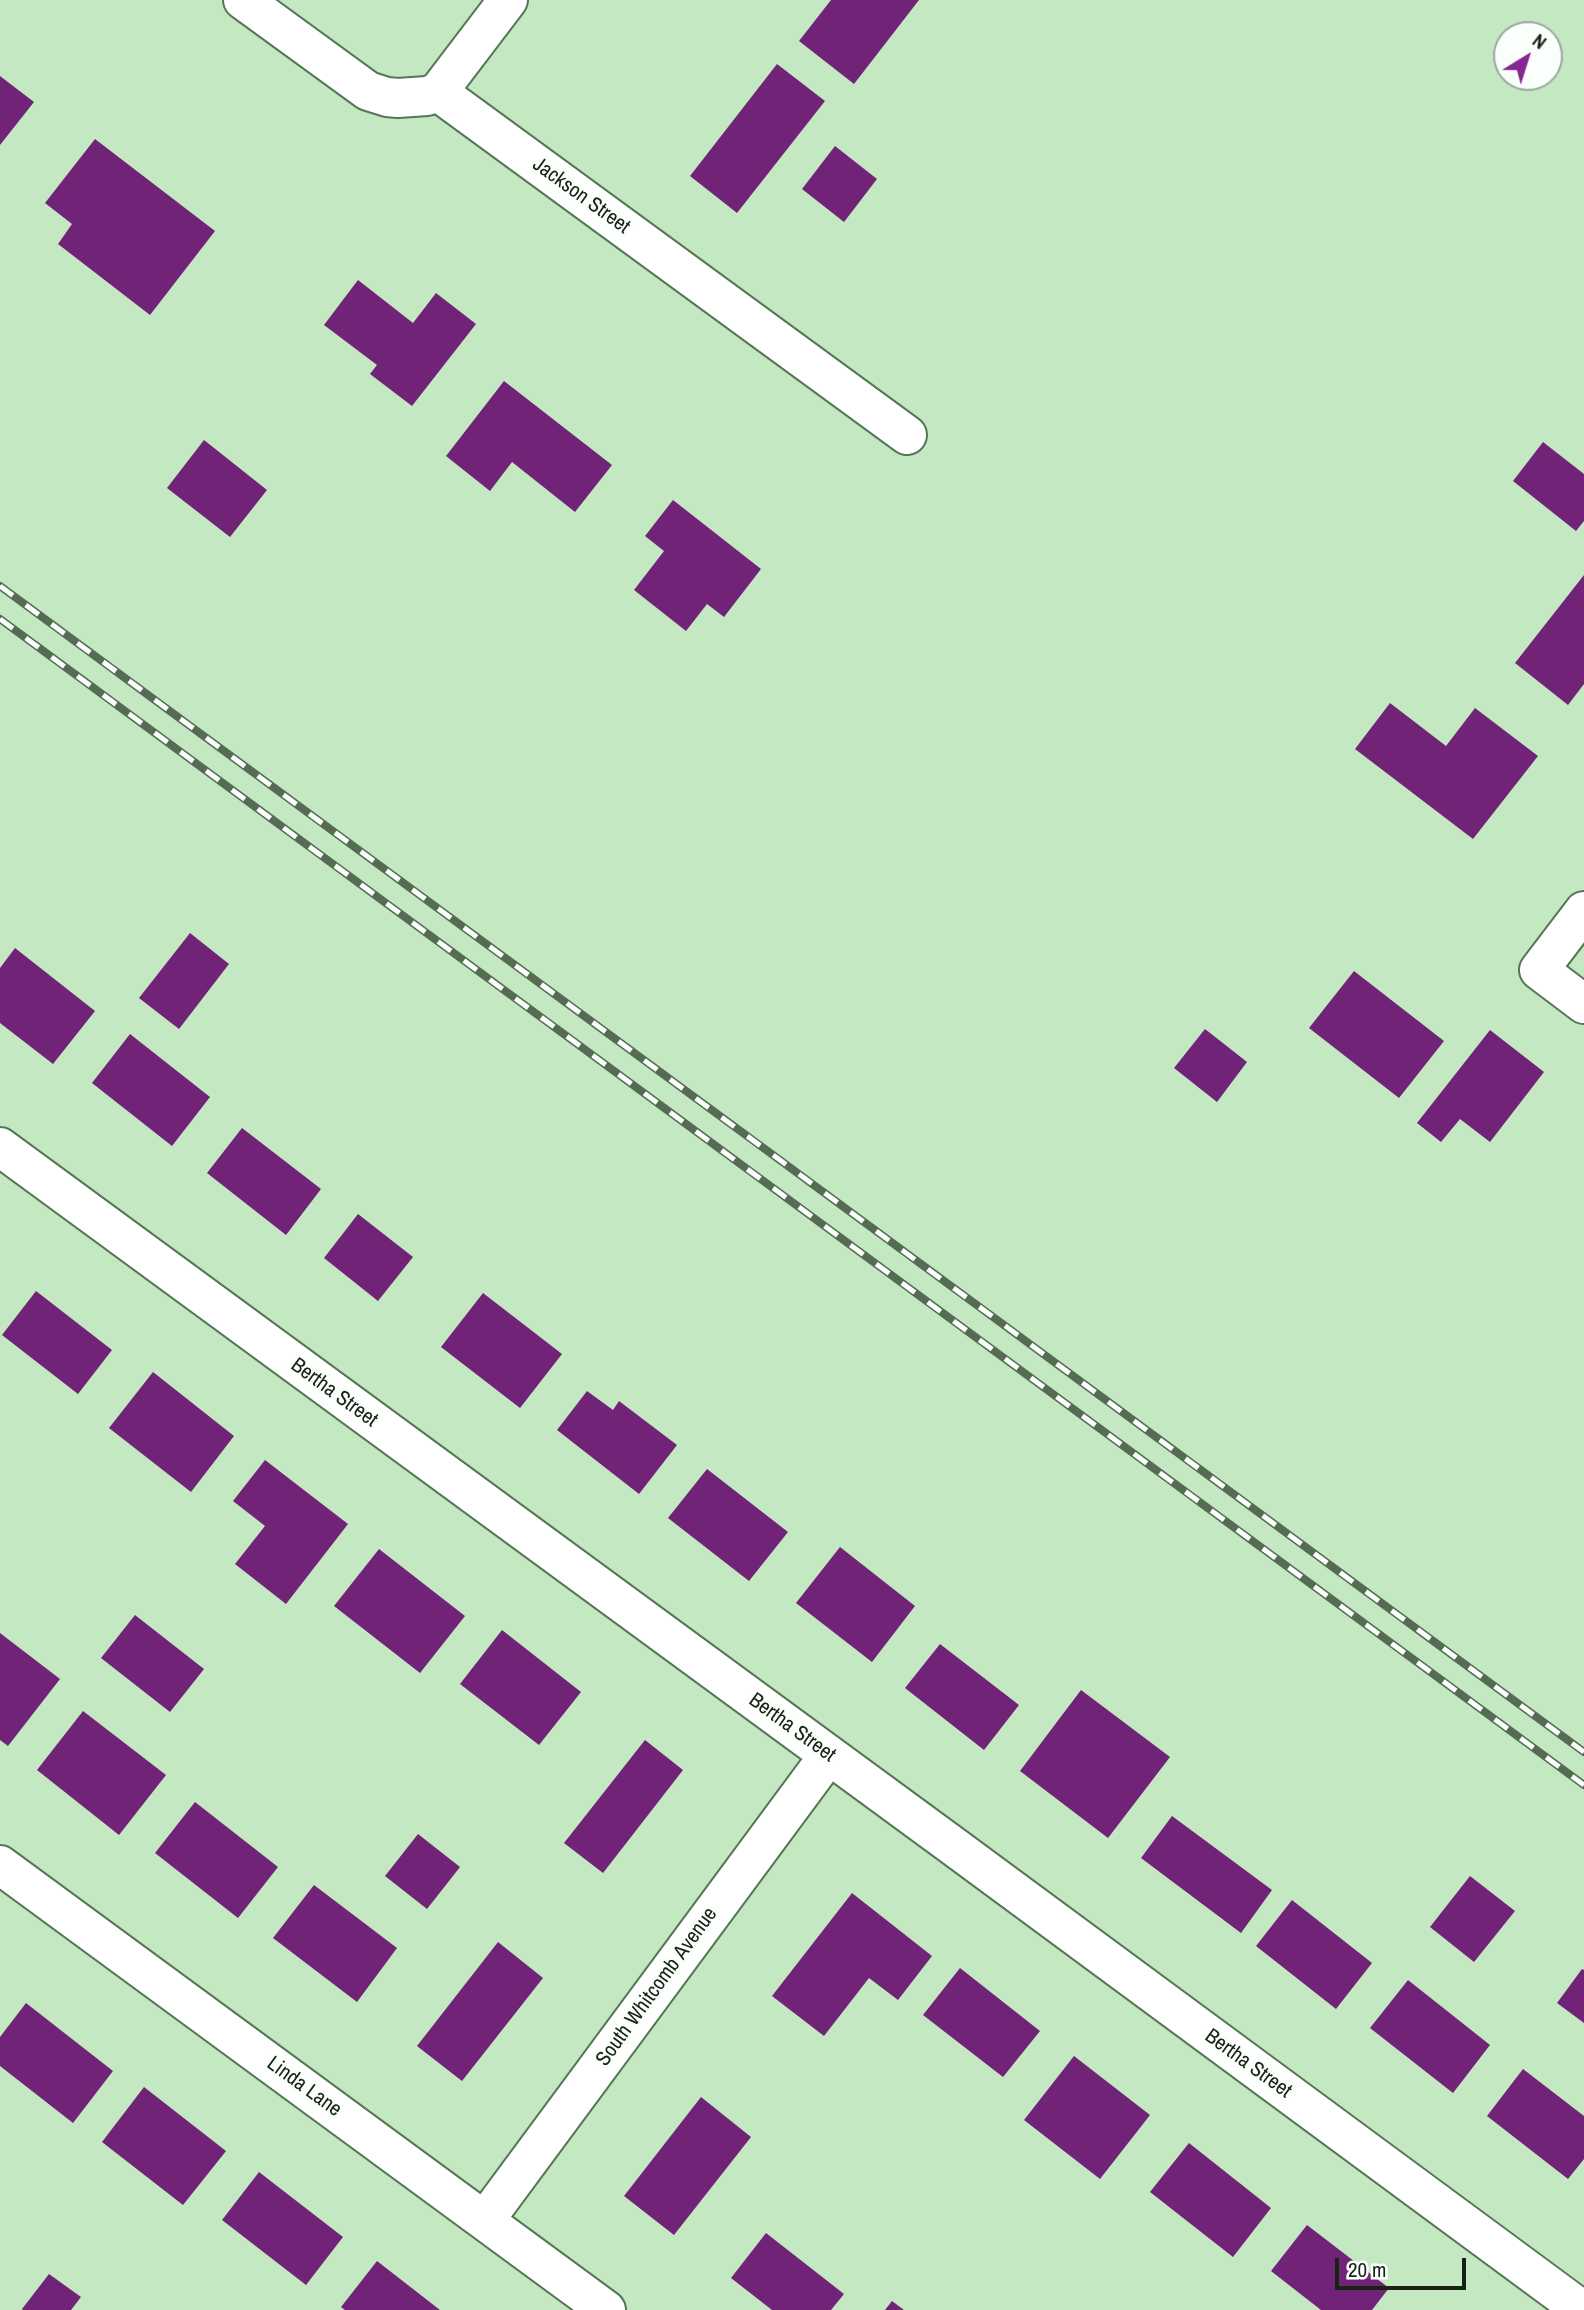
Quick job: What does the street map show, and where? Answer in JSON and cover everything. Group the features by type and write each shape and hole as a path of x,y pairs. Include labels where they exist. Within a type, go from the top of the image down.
{"street":[{"path":"243,0 368,90 387,97 427,96 438,92 508,0"},
{"name":"Jackson Street","path":"438,92 907,435"},
{"path":"1584,911 1538,970 1584,1004"},
{"name":"Bertha Street","path":"0,1147 1582,2310"},
{"name":"South Whitcomb Avenue","path":"485,2220 828,1755"},
{"name":"Linda Lane","path":"0,1865 606,2310"}],"building":[{"path":"831,0 919,0 854,84 799,41"},
{"path":"777,64 825,101 737,213 690,176"},
{"path":"0,76 34,102 0,145"},
{"path":"95,139 215,231 150,315 58,244 72,224 45,203"},
{"path":"835,146 877,179 844,222 802,189"},
{"path":"358,280 413,323 436,293 476,324 412,406 370,374 377,365 324,325"},
{"path":"504,381 612,465 575,512 512,462 490,491 446,456"},
{"path":"204,440 267,490 230,537 167,488"},
{"path":"1543,442 1584,474 1584,521 1576,531 1513,481"},
{"path":"673,500 761,569 724,617 707,604 686,631 634,590 664,551 645,536"},
{"path":"1584,575 1584,684 1568,705 1515,663"},
{"path":"1390,703 1446,746 1475,708 1538,756 1473,839 1355,749"},
{"path":"190,933 229,964 179,1029 139,998"},
{"path":"15,948 95,1011 53,1064 0,1023 0,968"},
{"path":"1354,971 1444,1041 1399,1098 1309,1028"},
{"path":"1205,1029 1247,1062 1217,1102 1174,1068"},
{"path":"1490,1030 1544,1072 1490,1142 1460,1119 1441,1142 1417,1123"},
{"path":"130,1034 210,1097 172,1146 92,1083"},
{"path":"242,1128 321,1189 286,1235 207,1173"},
{"path":"358,1214 413,1257 378,1301 324,1258"},
{"path":"36,1291 112,1350 78,1394 2,1335"},
{"path":"483,1293 562,1354 520,1408 441,1347"},
{"path":"153,1372 234,1436 191,1492 109,1428"},
{"path":"587,1391 613,1410 619,1401 677,1445 639,1494 557,1430"},
{"path":"265,1460 348,1524 286,1604 235,1564 265,1526 233,1501"},
{"path":"707,1469 788,1532 749,1581 668,1518"},
{"path":"840,1547 915,1606 872,1662 796,1603"},
{"path":"379,1549 465,1616 420,1673 334,1606"},
{"path":"135,1615 204,1669 170,1712 101,1658"},
{"path":"502,1630 581,1692 539,1745 460,1684"},
{"path":"0,1633 60,1679 8,1746 0,1740"},
{"path":"940,1644 1019,1705 984,1750 905,1688"},
{"path":"1081,1690 1170,1757 1108,1838 1020,1771"},
{"path":"83,1711 166,1775 119,1835 37,1770"},
{"path":"645,1740 683,1770 603,1873 564,1843"},
{"path":"195,1802 278,1867 238,1918 155,1853"},
{"path":"1172,1816 1272,1890 1241,1933 1141,1858"},
{"path":"418,1834 460,1867 427,1909 385,1876"},
{"path":"1470,1876 1515,1911 1474,1962 1430,1927"},
{"path":"314,1885 397,1948 357,2002 273,1938"},
{"path":"852,1893 932,1956 898,2000 869,1978 824,2036 772,1996"},
{"path":"1292,1900 1372,1963 1336,2009 1256,1946"},
{"path":"498,1942 543,1978 462,2081 417,2046"},
{"path":"960,1968 1040,2031 1003,2077 923,2015"},
{"path":"1582,1969 1584,1970 1584,2023 1557,2003"},
{"path":"1408,1980 1490,2045 1453,2093 1370,2028"},
{"path":"26,2003 113,2071 73,2123 0,2066 0,2037"},
{"path":"1074,2056 1150,2115 1100,2179 1024,2120"},
{"path":"1523,2069 1584,2116 1584,2159 1568,2179 1487,2116"},
{"path":"144,2087 226,2151 183,2205 102,2142"},
{"path":"701,2097 751,2137 674,2235 624,2196"},
{"path":"1189,2143 1271,2208 1233,2257 1150,2192"},
{"path":"259,2172 343,2237 306,2285 222,2220"},
{"path":"1307,2225 1389,2288 1372,2310 1321,2310 1271,2271"},
{"path":"766,2233 844,2294 831,2310 772,2310 731,2278"},
{"path":"377,2261 440,2310 345,2310 341,2307"},
{"path":"49,2274 81,2297 71,2310 23,2310 22,2309"},
{"path":"892,2301 904,2310 885,2310"}],"railway":[{"path":"0,586 1584,1752"},
{"path":"0,619 1584,1785"}]}
